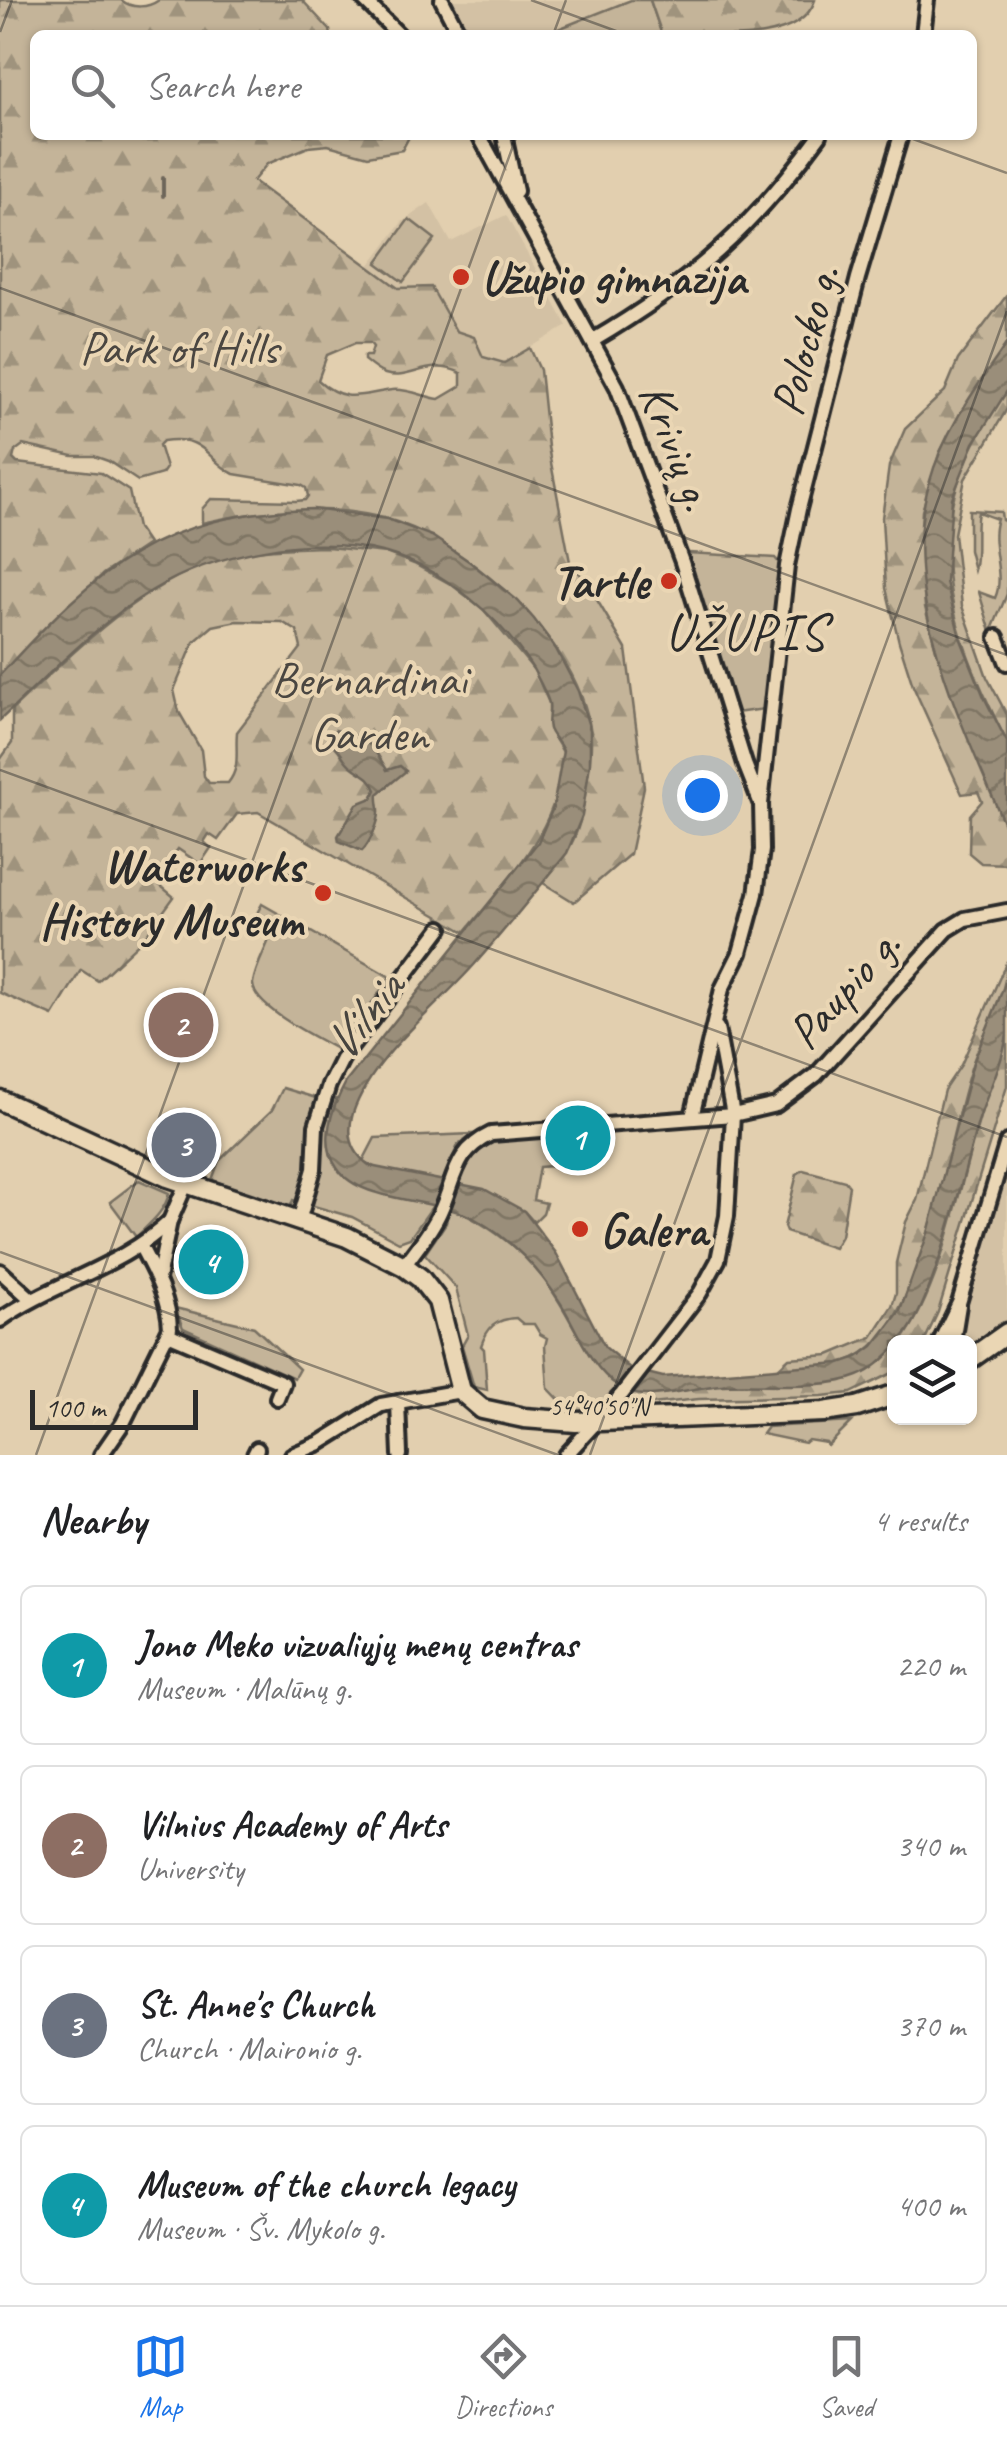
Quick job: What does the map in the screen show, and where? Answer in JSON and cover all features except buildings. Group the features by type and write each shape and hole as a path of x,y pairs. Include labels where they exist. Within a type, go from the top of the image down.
{"main road":[{"path":"0,1100 186,1184 362,1244 404,1266 438,1300 461,1390 477,1406 508,1416 559,1422 824,1412 887,1397"},
{"path":"977,1354 1007,1333"}],"street":[{"path":"364,0 394,30"},
{"path":"442,0 457,30"},
{"path":"923,30 926,0"},
{"name":"Krivių g.","path":"482,140 617,387 662,505 744,764 761,804"},
{"path":"487,148 499,140"},
{"path":"505,140 518,204"},
{"path":"592,341 662,298 740,232 780,189 816,140"},
{"name":"Polocko g.","path":"761,804 788,566 858,278 900,140"},
{"path":"997,636 1007,663"},
{"path":"692,1117 722,988 740,953 756,894 762,850 761,804"},
{"name":"Paupio g.","path":"404,1266 441,1210 468,1148 491,1134 769,1108 802,1087 956,923 1007,912"},
{"path":"300,1221 314,1169 316,1126 329,1084 342,1059 441,928"},
{"path":"566,1455 622,1394 700,1293 718,1260 727,1216 733,1114 715,1020"},
{"path":"955,1335 959,1303 1007,1142"},
{"path":"158,1279 170,1221 186,1184"},
{"path":"0,1320 31,1299 140,1247 170,1221"},
{"path":"100,1455 123,1423 168,1334 170,1316 158,1279 140,1247"},
{"path":"0,1271 31,1299"},
{"path":"943,1335 959,1303"},
{"path":"168,1334 282,1383 277,1398"},
{"path":"292,1455 320,1443 381,1405 461,1390"},
{"path":"398,1402 400,1455"}],"shaded area":[{"path":"453,0 631,0 556,30 467,30"},
{"name":"Užupio gimnazija","path":"429,203 451,242 506,215 567,326 504,363 483,357 456,332 431,287 398,288 369,266 402,222"},
{"path":"1007,1178 1007,1321 977,1339 977,1335 959,1333"}],"green space":[{"name":"Park of Hills","path":"0,0 121,0 140,6 159,0 302,0 330,30 30,30 30,140 407,140 402,150 368,156 328,145 308,147 267,164 253,181 398,288 431,287 456,331 474,337 483,357 504,363 530,348 540,370 548,447 570,562 626,649 644,787 630,854 574,902 543,883 561,861 580,822 591,742 584,705 565,663 538,625 477,567 440,542 384,518 338,511 292,510 202,523 202,509 211,499 296,501 308,496 301,485 234,474 189,442 163,441 159,445 166,468 162,474 138,481 94,456 73,456 23,445 15,451 13,459 17,463 101,473 129,491 137,528 148,544 103,574 0,675","holes":["355,343 370,343 373,347 364,360 382,373 394,376 429,368 449,369 461,373 461,386 439,399 398,390 354,396 337,393 318,380 327,355"]},
{"path":"631,0 650,0 660,30 556,30"},
{"path":"650,0 815,0 806,16 779,30 660,30"},
{"path":"409,219 435,239 403,282 377,263"},
{"path":"1007,295 1007,343 939,454 922,511 920,541 925,607 937,653 1007,831 1007,864 981,863 969,853 970,815 982,801 978,792 962,794 913,686 886,588 882,518 889,466 905,429 945,391 958,360"},
{"path":"1007,391 1007,409 965,479 954,534 962,606 987,677 1007,715 1007,742 966,650 953,607 947,565 949,524 958,481 978,437"},
{"path":"969,510 1001,512 1002,520 1007,522 1007,594 991,632 979,592 995,598 998,589 994,539 997,519 978,512 974,570 969,550"},
{"name":"Bernardinai Garden","path":"328,547 386,553 452,585 483,609 534,670 549,703 549,729 563,752 553,804 515,871 465,932 258,812 237,814 218,840 209,834 204,842 211,848 200,864 178,849 155,881 174,897 144,938 98,981 81,970 53,1016 0,993 0,760 12,743 12,710 86,641 167,582 229,556","holes":["237,621 282,622 297,631 301,648 237,732 236,765 228,783 209,783 204,776 201,750 179,712 174,690 194,642 213,626"]},
{"path":"688,553 775,558 780,564 765,709 735,713"},
{"path":"262,904 390,977 340,1051 289,1022 255,992 254,977 270,937 250,926"},
{"path":"1007,961 999,1000 964,1093 922,1254 891,1323 871,1347 850,1360 827,1366 777,1369 789,1358 829,1355 872,1337 892,1306 896,1263 906,1222 917,1200 944,1090 961,1065"},
{"path":"1007,1035 1007,1086 938,1312 927,1335 905,1335 938,1267"},
{"path":"283,1088 319,1099 337,1099 330,1150 337,1167 349,1179 366,1188 434,1204 410,1238 399,1242 352,1217 293,1200 290,1208 212,1180 219,1161 272,1110"},
{"path":"554,1133 552,1166 539,1167 533,1200 546,1203 534,1222 524,1211 456,1184 473,1155 494,1141"},
{"path":"474,1134 458,1145 442,1182 382,1171 363,1161 375,1138"},
{"path":"803,1170 845,1181 849,1186 841,1236 834,1248 786,1232 784,1227 797,1174"},
{"path":"139,1180 169,1193 160,1212 136,1237 110,1202"},
{"path":"449,1207 483,1224 526,1259 550,1287 592,1358 618,1386 592,1416 574,1415 548,1388 547,1338 534,1324 523,1324 516,1318 497,1323 486,1334 481,1346 487,1390 474,1387 462,1346 468,1335 456,1288 425,1254 446,1223"},
{"path":"175,1308 254,1327 299,1369 294,1378 183,1328"},
{"path":"887,1353 887,1375 851,1393 699,1399 633,1406 629,1399 633,1393 654,1395 718,1385 842,1381"},
{"path":"852,1422 828,1446 762,1434 767,1427"}],"water":[{"path":"1007,343 1007,391 974,443 952,498 946,582 960,637 1007,742 1007,831 940,661 921,571 921,527 929,484 943,446"},
{"path":"313,509 387,519 432,536 518,601 556,649 578,691 590,730 590,764 582,816 567,853 474,965 374,1072 353,1113 351,1136 355,1150 370,1166 484,1189 524,1211 556,1253 605,1347 631,1369 663,1377 840,1363 873,1346 900,1311 928,1233 973,1063 1007,979 1005,1045 932,1280 907,1333 887,1335 887,1356 882,1361 858,1376 827,1383 722,1385 656,1395 628,1391 599,1368 550,1287 501,1236 461,1213 363,1188 337,1168 328,1136 346,1082 538,842 553,808 563,751 549,730 548,699 533,669 505,631 450,583 408,561 357,547 296,546 204,566 176,577 130,604 0,720 0,675 68,604 136,553 173,535 260,513"},
{"path":"335,730 367,743 387,770 400,766 406,771 378,794 378,820 362,851 339,841 338,836 357,804 372,798 376,790 331,743"}],"waterway":[{"path":"163,178 163,196"}],"place":[{"name":"Užupio gimnazija","path":"461,277"},
{"name":"Tartle","path":"669,581"},
{"name":"Waterworks History Museum","path":"323,893"},
{"name":"Vilnius Academy of Arts","path":"181,1025"},
{"name":"Jono Meko vizualiųjų menų centras","path":"578,1138"},
{"name":"St. Anne's Church","path":"184,1145"},
{"name":"Galera","path":"580,1229"},
{"name":"Museum of the church legacy","path":"211,1262"}],"district":[{"name":"UŽUPIS","path":"746,631"}],"water label":[{"name":"Vilnia","path":"362,1015"}]}
